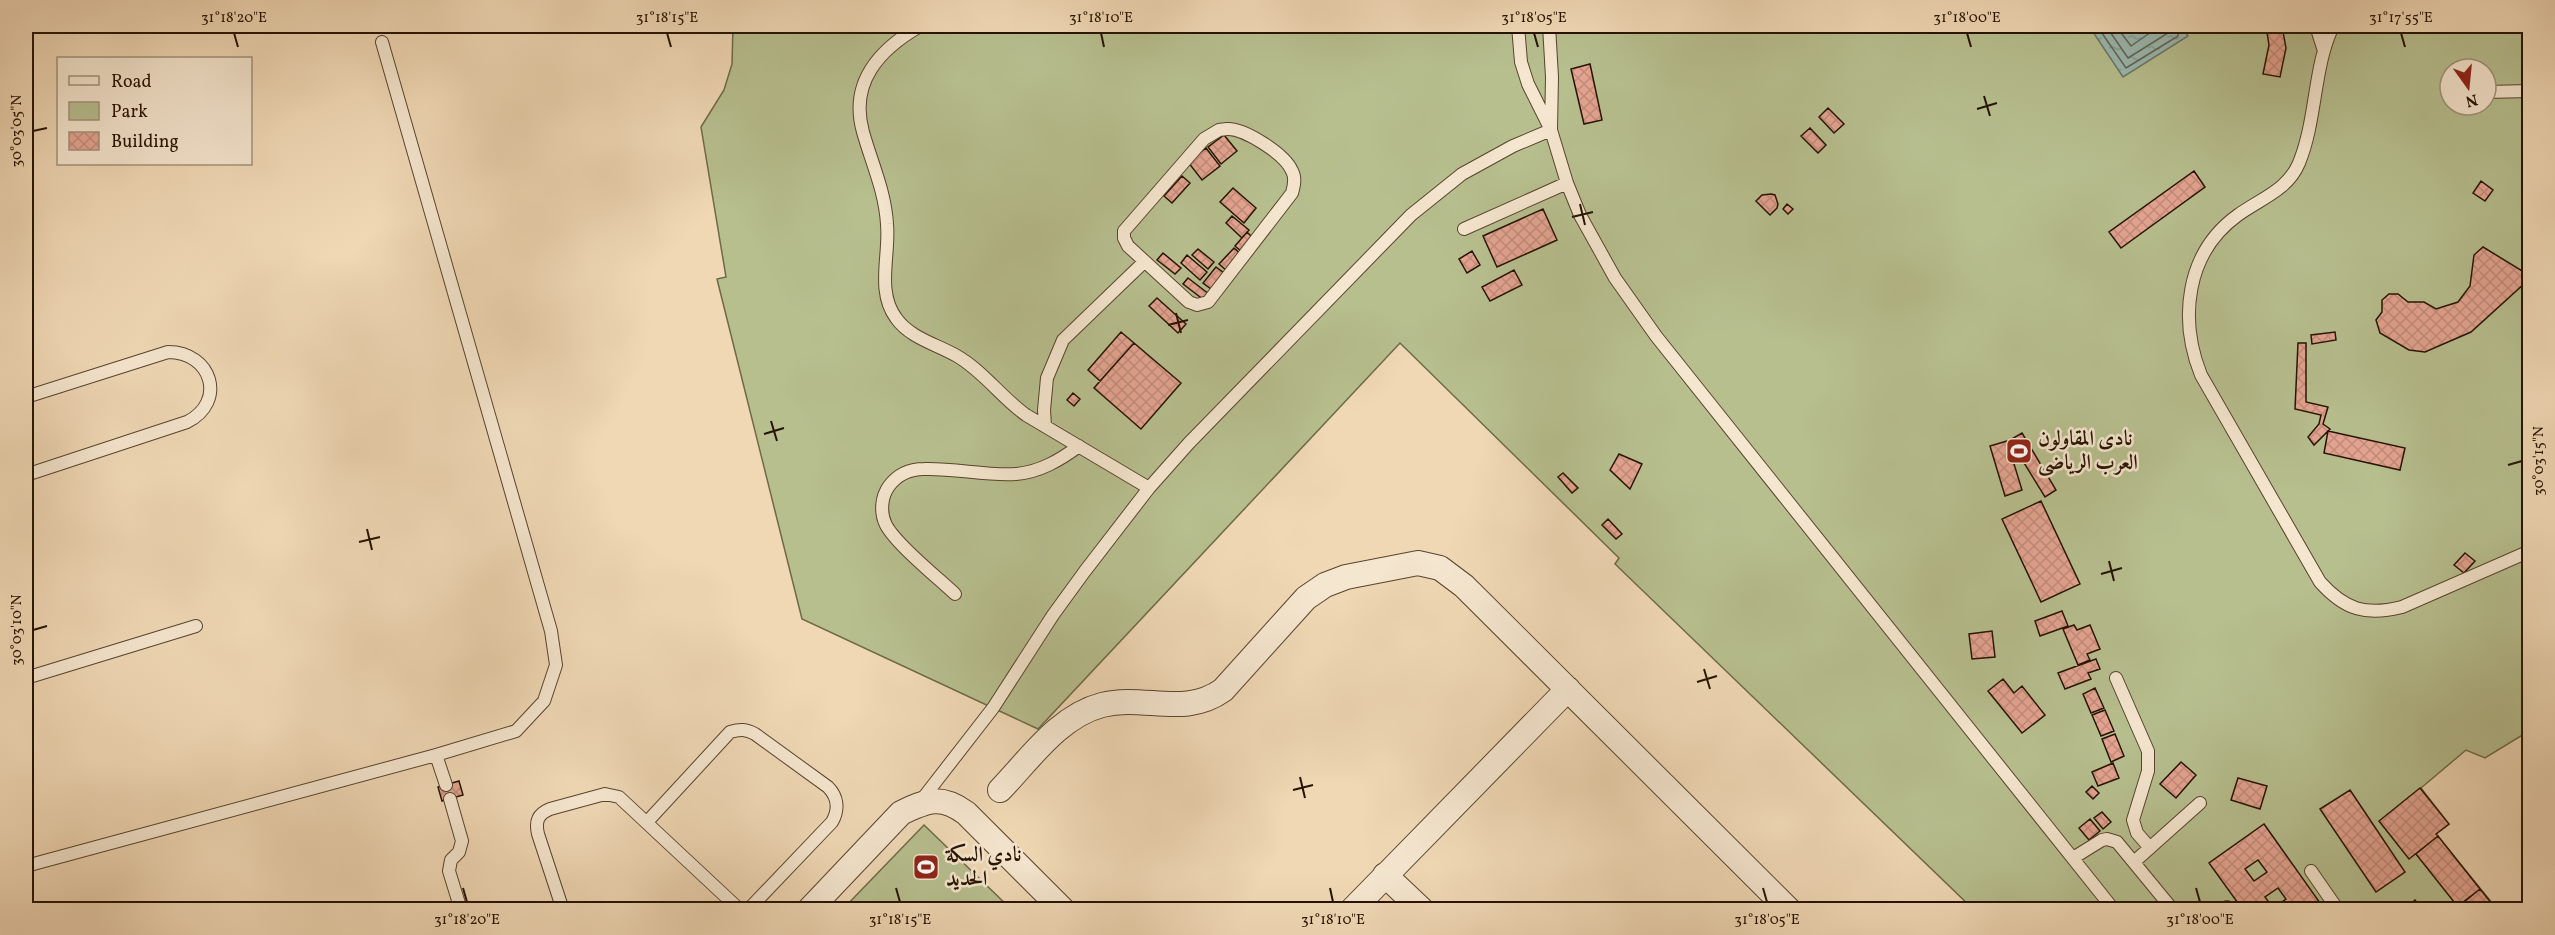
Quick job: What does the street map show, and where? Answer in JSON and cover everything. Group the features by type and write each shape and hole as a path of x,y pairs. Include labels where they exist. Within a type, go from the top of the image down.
{"street":[{"path":"1000,790 1062,726 1074,717 1113,703 1183,705 1213,697 1223,690 1315,590 1335,580 1407,564 1429,564 1440,568 1457,580 1789,909"},
{"path":"1352,909 1568,689"},
{"path":"809,909 901,813 918,804 938,800 952,803 966,813 1063,909"},
{"path":"1385,875 1422,909"}],"lane":[{"path":"920,26 898,38 875,62 867,76 861,104 863,132 885,200 888,224 886,297 890,309 904,327 972,366 1011,404 1149,488"},
{"path":"1518,26 1521,62 1528,84 1551,130 1567,183 1596,248 1635,308 2114,909"},
{"path":"1549,26 1552,77 1551,130"},
{"path":"2316,26 2324,52"},
{"path":"2333,26 2324,52 2303,149 2292,176 2282,187 2237,216 2221,231 2207,249 2197,268 2190,289 2188,311 2188,333 2193,355 2201,375 2320,582 2333,596 2348,606 2366,611 2384,612 2402,607 2529,551"},
{"path":"2519,26 2529,27"},
{"path":"26,866 436,756 516,730 544,701 556,664 551,631 382,42"},
{"path":"2498,92 2529,91"},
{"path":"1227,129 1241,130 1292,169 1294,185 1292,193 1208,302 1197,305 1189,302 1144,262 1128,246 1124,238 1124,231 1211,134 1227,129"},
{"path":"918,804 993,708 1053,615 1149,488 1411,215 1462,174 1513,146 1551,130"},
{"path":"1464,230 1567,183"},
{"path":"1046,426 1044,410 1047,378 1063,340 1144,262"},
{"path":"26,397 168,352 186,354 194,358 206,371 210,387 206,405 195,418 187,422 26,475"},
{"path":"955,594 886,525 881,509 885,493 894,479 909,470 925,469 1017,474 1040,469 1061,459 1079,446"},
{"path":"26,678 196,626"},
{"path":"2116,678 2148,751 2148,771 2133,820 2138,833 2150,848"},
{"path":"647,822 730,732 738,729 755,734 828,787 837,804 832,822 748,909"},
{"path":"436,756 446,785"},
{"path":"563,909 536,826 538,818 543,812 598,795 613,794 647,822 740,909"},
{"path":"450,799 462,842 459,852 451,860 449,871 461,909"},
{"path":"2134,862 2200,803"},
{"path":"2073,858 2107,839 2117,842 2173,909"},
{"path":"2311,871 2338,909"}],"green space":[{"name":"نادى المقاولون العرب الرياضى","path":"733,26 2529,26 2529,731 2485,758 2466,750 2421,788 2449,824 2436,834 2497,909 1973,909 1615,564 1619,558 1400,343 1038,729 802,619 717,279 726,277 701,127 724,90 732,64"},
{"name":"نادي السكة الحديد","path":"924,825 1011,909 843,909"}],"water":[{"path":"2089,26 2181,26 2188,36 2123,77"}],"building":[{"path":"2266,26 2282,26 2286,48 2280,77 2263,74 2269,45"},
{"path":"1590,64 1602,120 1584,124 1571,69"},
{"path":"1828,108 1844,124 1834,133 1819,117"},
{"path":"1810,128 1826,145 1818,153 1801,136"},
{"path":"1224,135 1237,151 1221,164 1208,147"},
{"path":"1206,148 1220,166 1202,180 1188,162"},
{"path":"2194,171 2205,187 2121,248 2109,232"},
{"path":"1182,176 1190,183 1172,203 1164,196"},
{"path":"2481,181 2493,190 2485,201 2473,193"},
{"path":"1233,188 1256,208 1244,223 1220,202"},
{"path":"1762,195 1775,195 1778,204 1770,215 1756,201"},
{"path":"1787,204 1793,209 1788,214 1783,209"},
{"path":"1543,209 1557,240 1497,267 1483,236"},
{"path":"1232,216 1249,230 1242,238 1226,223"},
{"path":"1247,232 1254,239 1243,253 1235,246"},
{"path":"2483,247 2524,272 2527,279 2471,332 2425,352 2409,350 2380,333 2376,320 2382,312 2382,300 2389,294 2398,294 2408,302 2424,302 2436,309 2458,302 2470,286 2474,255"},
{"path":"1234,248 1242,255 1227,271 1219,264"},
{"path":"1198,249 1214,262 1208,269 1192,255"},
{"path":"1472,251 1480,265 1467,273 1459,259"},
{"path":"1163,253 1181,268 1175,274 1157,260"},
{"path":"1187,255 1207,272 1200,280 1181,263"},
{"path":"1216,267 1224,273 1211,289 1203,283"},
{"path":"1514,270 1522,285 1490,301 1482,287"},
{"path":"1188,278 1209,294 1204,300 1183,284"},
{"path":"1157,298 1186,324 1178,333 1149,306"},
{"path":"1121,332 1134,343 1100,381 1088,370"},
{"path":"2335,332 2336,340 2312,344 2311,335"},
{"path":"1134,343 1181,383 1141,429 1094,388"},
{"path":"2298,343 2306,343 2306,402 2328,407 2323,424 2330,429 2314,445 2308,437 2319,424 2321,415 2295,409"},
{"path":"1073,393 1080,399 1074,406 1067,400"},
{"path":"2328,431 2405,448 2400,470 2324,453"},
{"path":"2022,433 2056,490 2045,497 2010,440"},
{"path":"2007,441 2022,490 2005,496 1990,446"},
{"path":"1619,454 1642,464 1630,489 1610,470"},
{"path":"1563,473 1578,488 1572,493 1558,477"},
{"path":"2041,501 2080,584 2041,602 2002,519"},
{"path":"1608,519 1622,534 1616,539 1602,525"},
{"path":"2465,553 2475,561 2464,573 2454,565"},
{"path":"2062,611 2068,626 2040,636 2035,621"},
{"path":"2074,625 2077,630 2090,625 2100,649 2087,654 2090,660 2078,665 2063,629"},
{"path":"1992,631 1995,657 1972,659 1969,634"},
{"path":"2096,659 2100,669 2088,673 2091,679 2065,689 2058,673"},
{"path":"2003,679 2014,693 2022,686 2045,715 2022,733 1988,691"},
{"path":"2095,688 2104,708 2091,713 2083,694"},
{"path":"2105,710 2114,731 2101,736 2092,715"},
{"path":"2115,734 2124,756 2111,762 2102,739"},
{"path":"2181,762 2196,775 2176,798 2160,784"},
{"path":"2113,763 2119,778 2098,786 2092,772"},
{"path":"2238,778 2267,786 2260,809 2231,800"},
{"path":"459,781 463,795 442,801 438,787"},
{"path":"2092,786 2099,793 2093,799 2086,792"},
{"path":"2420,788 2449,824 2409,859 2379,821"},
{"path":"2350,790 2405,872 2376,892 2320,809"},
{"path":"2102,812 2111,822 2103,829 2094,818"},
{"path":"2090,819 2100,831 2089,840 2079,828"},
{"path":"2264,824 2325,910 2243,910 2209,863","holes":["2258,860 2267,872 2254,881 2245,869","2278,888 2286,899 2273,908 2265,897"]},
{"path":"2438,836 2480,889 2458,907 2416,854"},
{"path":"2480,889 2497,910 2454,909"},
{"path":"2415,900 2423,910 2403,910"}],"place":[{"name":"نادى المقاولون العرب الرياضى","path":"2019,451"},
{"name":"نادي السكة الحديد","path":"926,867"}]}
